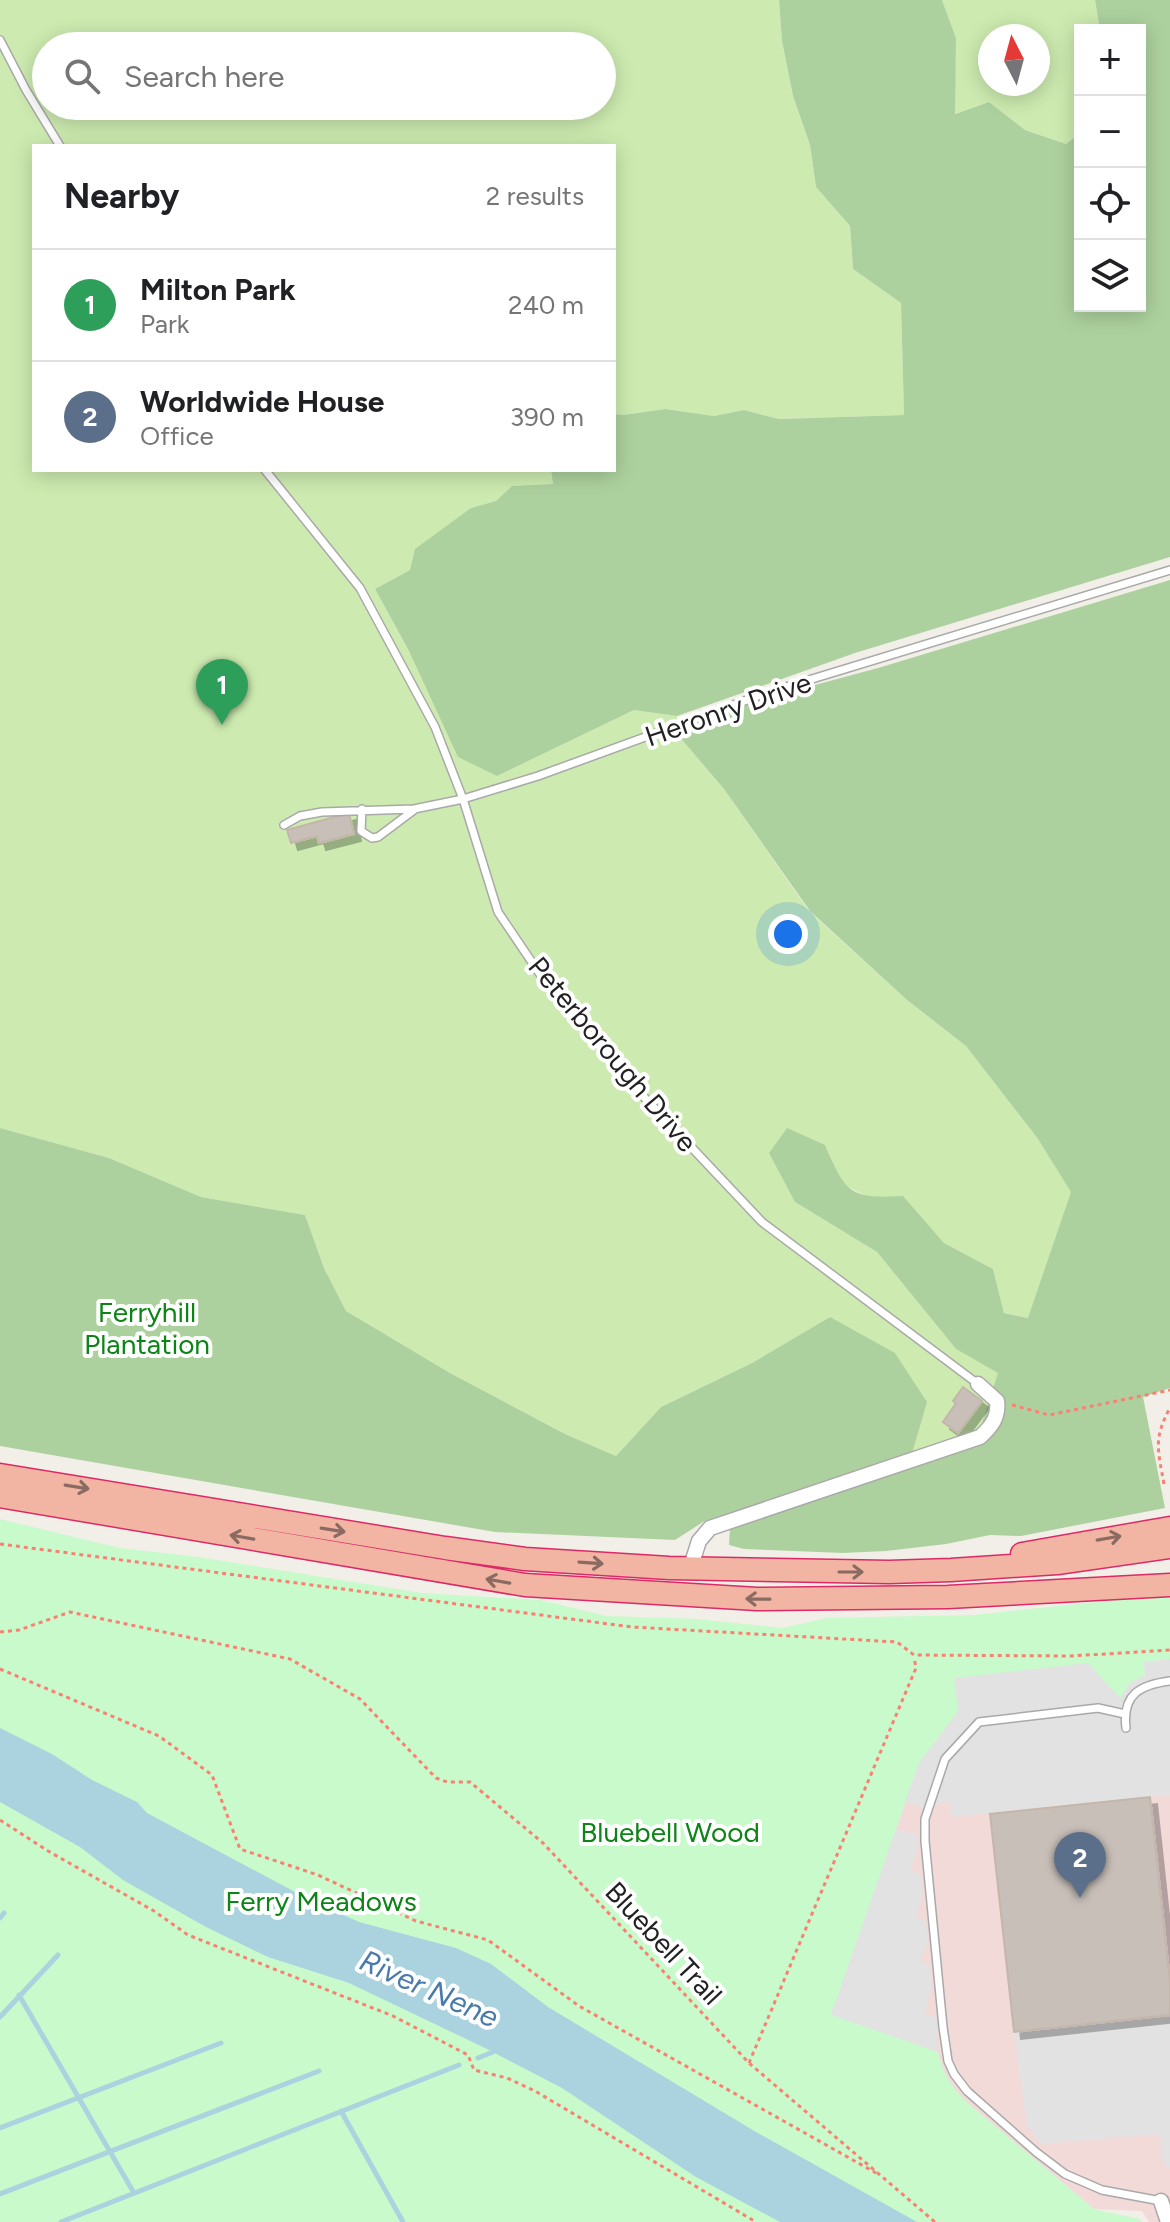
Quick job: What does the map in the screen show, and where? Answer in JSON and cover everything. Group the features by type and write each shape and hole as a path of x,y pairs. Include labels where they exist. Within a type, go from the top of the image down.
{"highway":[{"path":"0,1475 525,1559 690,1569 889,1572 1057,1563 1170,1547"},
{"path":"0,1496 525,1585 757,1599 948,1597 1170,1585"},
{"path":"951,1570 1040,1550 1170,1528"},
{"path":"948,1597 1170,1573"}],"street":[{"path":"690,1569 699,1541 710,1528 980,1437 991,1427 998,1413 997,1401 978,1384"},
{"path":"1161,2201 1168,2222"}],"lane":[{"path":"0,40 32,100"},
{"path":"44,120 59,144"},
{"name":"Peterborough Drive","path":"267,472 360,588 435,727 463,799 498,912 552,992 633,1085 762,1222 978,1384"},
{"name":"Heronry Drive","path":"284,825 300,816 322,812 414,809 463,799 538,776 766,693 1170,570"},
{"path":"362,809 361,831 372,838 378,837 414,809"},
{"path":"1126,1728 1125,1714 1135,1692 1152,1683 1170,1681"},
{"path":"1125,1714 1098,1708 979,1722 945,1759 925,1819 925,1841 943,2027 948,2061 954,2074 967,2091 1065,2174 1102,2190 1161,2201"}],"path":[{"path":"997,1401 1049,1415 1170,1390"},
{"path":"1164,1484 1158,1430 1170,1408"},
{"path":"0,1544 632,1627 897,1642 914,1655 1071,1656 1170,1650"},
{"name":"Bluebell Trail","path":"0,1632 19,1630 70,1612 290,1659 360,1699 436,1778 447,1782 470,1782 543,1843 749,2063 935,2222"},
{"path":"749,2063 916,1668 914,1655"},
{"path":"0,1669 159,1736 212,1775 240,1849 318,1875 416,1921 488,1940 579,2006 885,2178"},
{"path":"0,1820 154,1911 188,1935 393,2016 438,2037 468,2055 474,2070 507,2078 535,2091 756,2222"}],"shaded area":[{"path":"1170,1659 1170,2222 1149,2222 1142,2211 1094,2209 968,2104 950,2086 943,2072 831,2015 919,1763 1120,1698"},
{"path":"1170,1659 1170,1795 951,1817 950,1801 922,1807 905,1802 919,1763 958,1711 954,1678 1088,1663 1120,1698 1130,1683 1145,1675 1144,1662"},
{"path":"896,1829 917,1835 918,1848 910,1871 921,1875 923,1894 916,1918 926,1921 928,1940 920,1962 930,1966 932,1985 925,2014 937,2017 938,2052 831,2015"},
{"path":"1170,2017 1170,2167 1163,2165 1160,2134 1041,2144 1027,2125 1014,2032"}],"green space":[{"path":"0,0 779,0 782,41 793,96 810,145 816,187 850,226 853,269 901,303 904,415 778,419 744,410 714,416 665,409 616,414 616,144 32,144 32,472 551,472 553,484 512,486 497,501 471,508 410,570 375,589 409,651 497,776 634,710 677,716 677,734 724,789 809,911 907,1000 966,1046 1038,1139 1072,1192 1029,1318 1004,1313 993,1269 944,1243 903,1197 870,1198 842,1184 825,1145 795,1202 877,1252 956,1349 999,1373 981,1426 971,1442 910,1457 830,1317 752,1363 661,1407 616,1456 565,1434 450,1373 346,1311 324,1268 305,1215 201,1197 109,1158 0,1128"},
{"path":"779,0 942,0 956,38 955,114 989,102 1025,130 1066,144 1074,138 1074,312 1146,312 1146,24 1099,24 1095,0 1170,0 1170,557 855,653 677,716 634,710 497,776 458,757 409,651 375,589 410,570 415,549 471,508 496,501 512,486 553,484 551,472 616,472 616,414 665,409 714,416 744,410 779,419 904,415 901,303 853,269 850,226 816,187 810,145 793,96 782,41"},
{"path":"942,0 1095,0 1099,24 1074,24 1074,138 1066,144 1025,130 989,102 954,114 956,38"},
{"name":"Ferryhill Plantation","path":"1170,580 1170,1388 1143,1397 1165,1508 1021,1536 990,1535 886,1551 843,1553 744,1549 729,1545 730,1529 720,1517 703,1522 675,1540 495,1532 0,1446 0,1128 109,1158 201,1197 305,1215 324,1268 346,1311 450,1373 565,1434 616,1456 661,1407 752,1363 830,1317 895,1353 927,1402 911,1457 971,1442 981,1426 998,1373 956,1349 877,1252 795,1202 769,1153 787,1128 825,1145 838,1174 852,1190 871,1196 903,1196 944,1243 993,1269 1004,1313 1028,1318 1071,1192 1038,1139 966,1046 907,1000 810,911 724,789 677,734 741,705 878,668"},
{"name":"Ferry Meadows","path":"0,1519 120,1548 198,1557 422,1593 540,1600 607,1616 698,1619 782,1628 827,1618 973,1615 1170,1594 1170,1659 1144,1662 1145,1675 1130,1683 1120,1699 958,1711 919,1763 832,2014 938,2052 953,2087 963,2098 1094,2209 1142,2222 0,2222"}],"water":[{"name":"River Nene","path":"0,1728 137,1802 147,1813 310,1900 359,1922 456,1948 491,1964 548,2007 756,2132 917,2222 780,2222 696,2177 562,2088 487,2049 349,1983 268,1957 206,1927 123,1880 80,1847 0,1802"}],"building":[{"path":"349,813 354,834 319,843 317,836 291,843 287,830"},
{"path":"963,1387 982,1401 958,1433 943,1422"},
{"path":"1150,1797 1170,1982 1170,2015 1014,2032 990,1814"}],"waterway":[{"path":"0,1918 4,1913"},
{"path":"0,2017 58,1955"},
{"path":"19,1995 134,2193"},
{"path":"0,2128 221,2043"},
{"path":"478,2058 493,2052"},
{"path":"61,2222 459,2065"},
{"path":"0,2194 319,2071"},
{"path":"341,2111 403,2222"}],"place":[{"name":"Milton Park","path":"222,725"},
{"name":"Worldwide House","path":"1080,1898"}],"park label":[{"name":"Bluebell Wood","path":"670,1832"}]}
